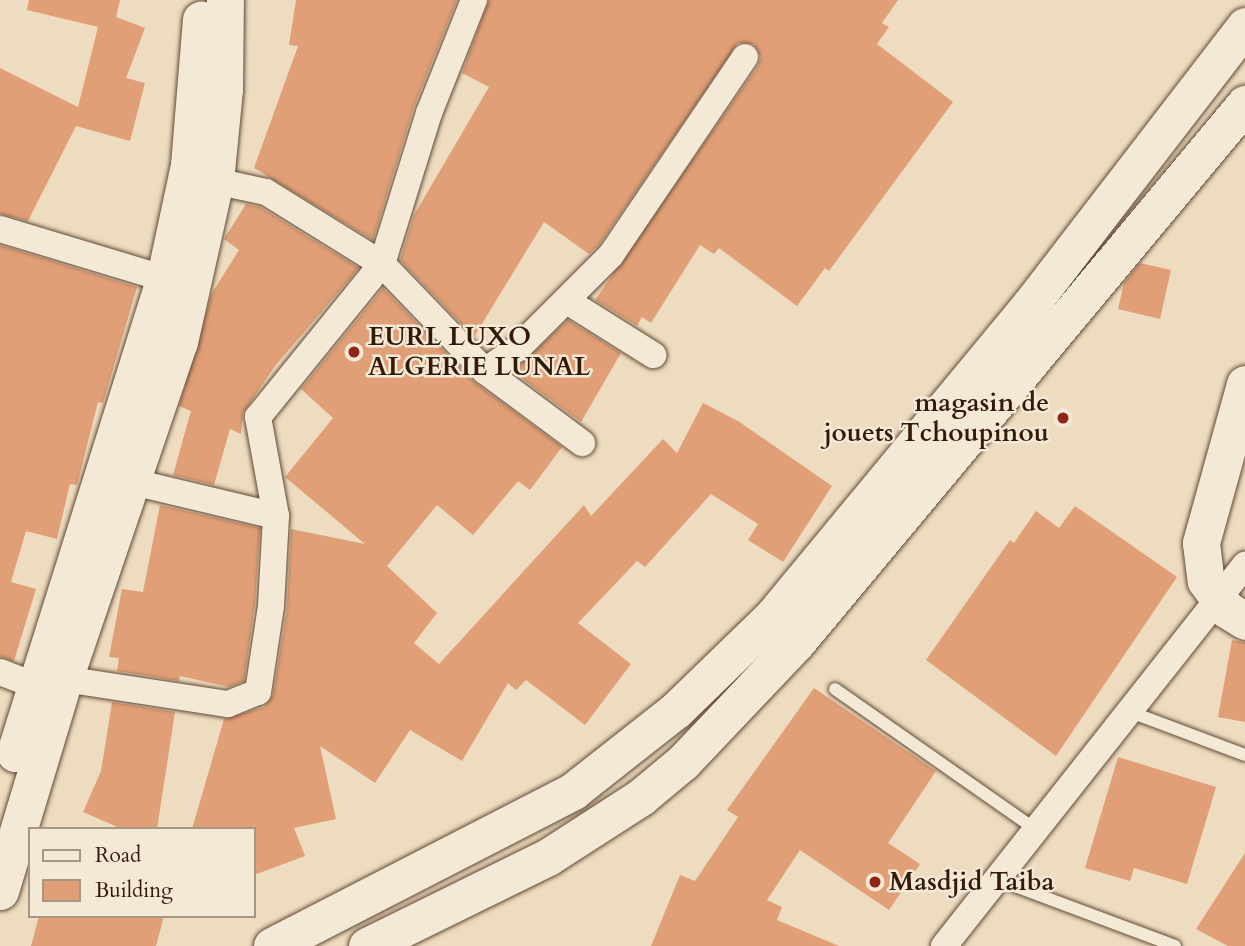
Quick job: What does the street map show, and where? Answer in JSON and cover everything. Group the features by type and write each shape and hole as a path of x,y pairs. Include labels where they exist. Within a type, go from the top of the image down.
{"street":[{"path":"0,805 159,406 179,282 195,120 201,0"},
{"path":"0,891 49,682 179,282 215,181 224,89 225,0"},
{"path":"0,672 49,682 228,704 258,692 271,606 276,516 258,417 382,264 429,113 474,0"},
{"path":"272,946 573,791 676,710 781,606 1031,304 1245,26"},
{"path":"485,371 517,349 611,255 745,57"},
{"path":"367,946 548,857 640,797 683,762 796,643 1245,104"},
{"path":"215,181 266,192 382,264 485,371 582,443"},
{"path":"0,229 179,282"},
{"path":"567,301 653,355"},
{"path":"1245,384 1201,543 1206,581 1216,597 1245,621"},
{"path":"129,481 276,516"},
{"path":"944,946 1216,597 1245,565"}],"lane":[{"path":"835,690 1035,829"},
{"path":"1127,711 1245,755"},
{"path":"996,879 1175,946"}],"building":[{"path":"29,0 120,0 116,17 145,28 126,78 145,83 130,141 76,126 28,221 0,214 0,68 78,107 98,27 27,10"},
{"path":"296,0 457,0 414,107 373,240 254,168 298,46 289,45"},
{"path":"489,0 898,0 882,23 889,27 877,44 953,102 829,271 825,268 797,306 719,248 714,254 700,245 651,323 642,317 637,326 595,300 758,66 761,57 754,44 738,43 599,245 589,254 544,222 474,337 400,260 414,215 489,87 462,73"},
{"path":"246,204 260,207 359,268 275,366 243,413 241,434 230,429 214,485 173,475 191,411 179,406 212,293 239,250 224,239"},
{"path":"0,245 137,287 103,403 98,402 77,485 70,484 57,539 26,531 11,582 36,589 14,661 0,657"},
{"path":"1140,263 1171,270 1160,319 1118,309 1124,283"},
{"path":"383,288 474,382 562,447 530,490 518,481 473,535 437,505 387,566 437,613 414,643 439,664 584,505 591,516 663,439 677,453 703,403 738,421 832,486 783,562 748,540 758,524 711,494 645,567 637,561 578,623 631,664 585,725 526,680 516,690 508,683 462,761 410,730 375,783 320,746 336,819 294,828 305,856 256,874 256,827 193,827 224,719 264,707 273,695 287,608 291,529 365,544 285,477 333,418 301,389"},
{"path":"568,320 621,353 581,422 513,372"},
{"path":"160,505 260,528 255,604 244,681 229,687 180,676 179,681 117,671 119,658 109,657 122,589 143,592"},
{"path":"1075,506 1177,577 1056,756 926,660 1010,540 1014,543 1036,511 1059,528"},
{"path":"1232,640 1245,642 1245,722 1218,717"},
{"path":"814,688 936,771 888,843 920,864 889,910 800,850 767,900 782,907 777,920 839,946 651,946 680,875 695,881 738,817 727,810"},
{"path":"112,702 175,712 157,827 117,827 83,812 101,771"},
{"path":"1118,757 1216,787 1187,884 1134,868 1130,881 1085,868"},
{"path":"1245,853 1245,946 1228,946 1196,929"},
{"path":"38,918 163,918 156,946 31,946"}],"place":[{"name":"EURL LUXO ALGERIE LUNAL","path":"354,352"},
{"name":"magasin de jouets Tchoupinou","path":"1063,418"},
{"name":"Masdjid Taiba","path":"875,882"}]}
